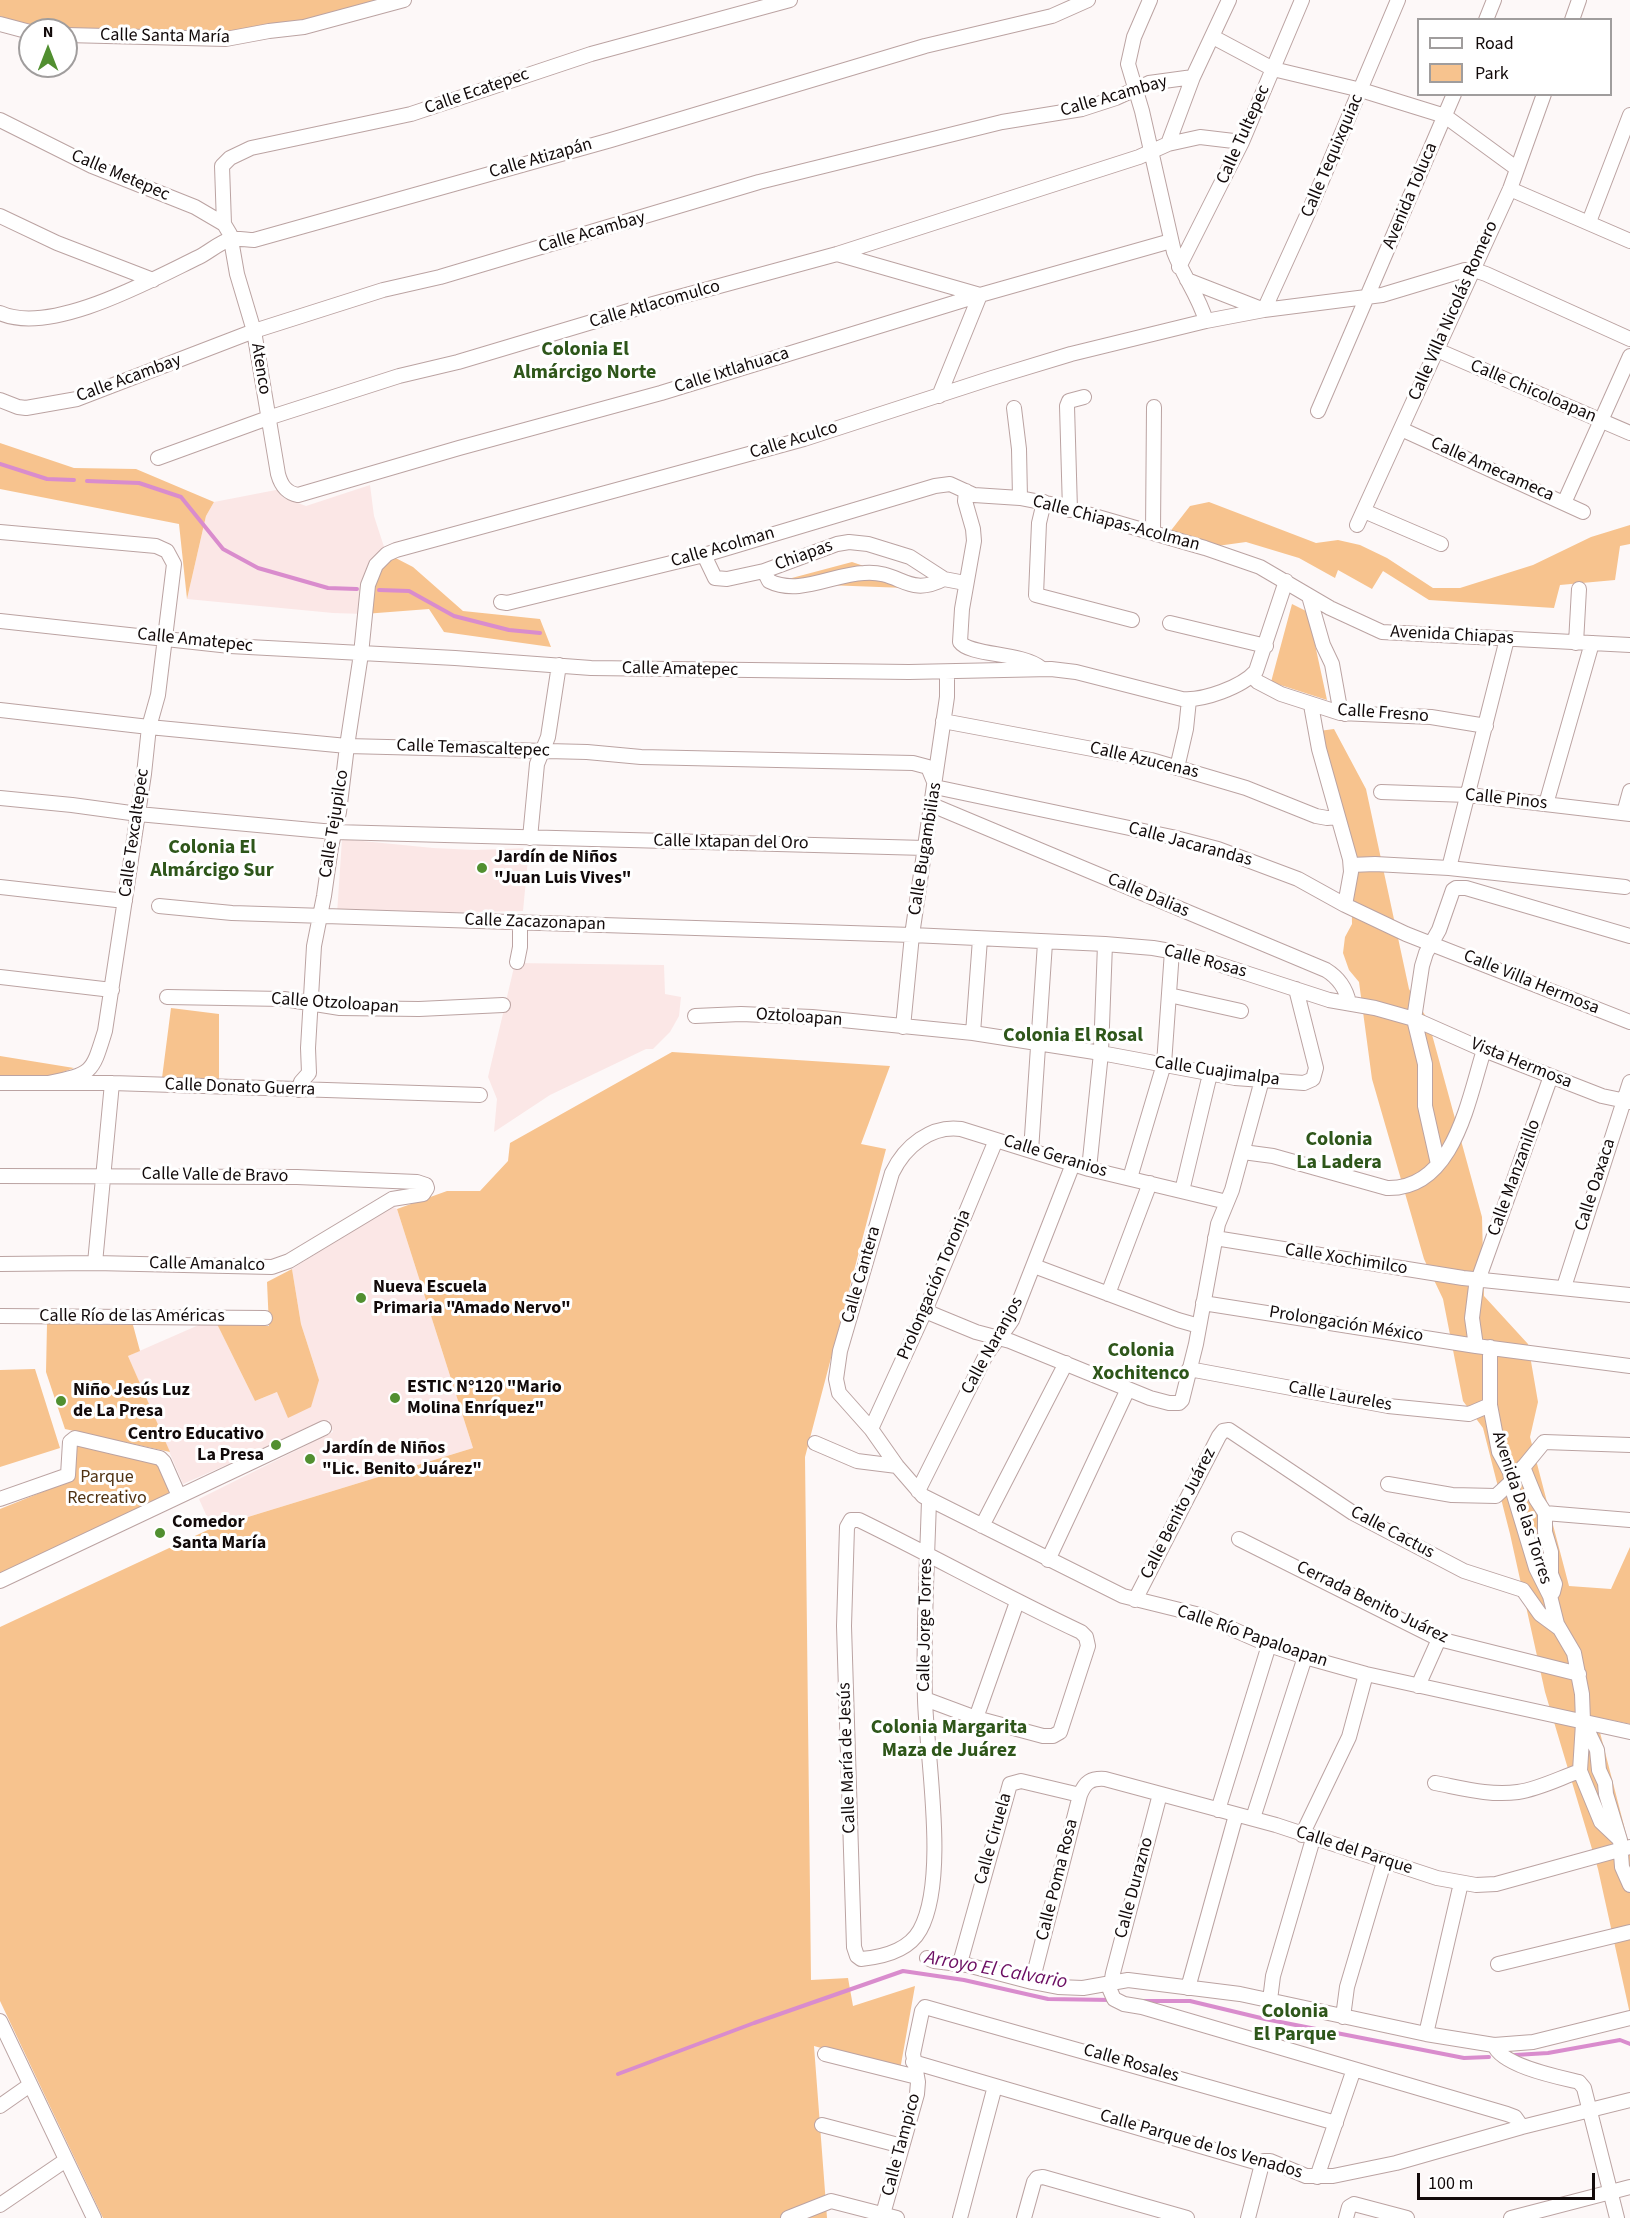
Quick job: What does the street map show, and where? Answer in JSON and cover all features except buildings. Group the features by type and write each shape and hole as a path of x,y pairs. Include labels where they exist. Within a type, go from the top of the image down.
{"street":[{"name":"Calle Santa María","path":"78,35 226,39 304,27 404,0"},
{"name":"Calle Ecatepec","path":"224,224 222,166 230,158 251,148 411,114 591,54 790,0"},
{"name":"Calle Atizapán","path":"0,313 24,319 52,317 98,303 153,280 231,239 254,240 610,140 925,46 1052,16 1088,0"},
{"path":"1150,0 1129,54 1128,64 1142,111 1170,241 1179,267 1202,306 1206,321"},
{"path":"1168,144 1192,77 1229,0"},
{"name":"Calle Tultepec","path":"1179,267 1242,142 1302,0"},
{"name":"Calle Tequixquiac","path":"1264,310 1310,211 1398,0"},
{"path":"1487,18 1494,0"},
{"path":"1573,18 1580,0"},
{"path":"0,24 18,29"},
{"path":"1213,37 1273,69 1361,90 1444,116 1516,168"},
{"name":"Calle Acambay","path":"0,400 26,408 77,399 254,331 383,290 463,270 759,182 1002,122 1082,109 1158,81 1192,77"},
{"name":"Avenida Toluca","path":"1318,411 1453,96"},
{"name":"Calle Villa Nicolás Romero","path":"1358,525 1510,189 1543,96"},
{"path":"1589,222 1630,115"},
{"name":"Calle Metepec","path":"0,120 92,166 195,207 224,224"},
{"name":"Calle Atlacomulco","path":"158,458 268,418 399,376 459,362 642,307 837,254 1151,152 1168,144 1200,137 1242,142"},
{"path":"1510,189 1630,241"},
{"path":"0,216 57,243 153,280"},
{"path":"224,224 231,239"},
{"name":"Atenco","path":"231,239 237,274 254,331 280,483 293,494"},
{"name":"Calle Ixtlahuaca","path":"293,494 303,494 459,448 661,393 980,295 1170,241"},
{"path":"837,254 980,295 939,396"},
{"name":"Calle Aculco","path":"381,559 396,550 792,443 1071,354 1206,321 1264,310 1368,297 1408,288 1465,270 1474,270"},
{"path":"1474,270 1630,339"},
{"path":"1187,280 1264,310"},
{"name":"Calle Chicoloapan","path":"1437,350 1630,433"},
{"path":"1563,503 1630,356"},
{"path":"1070,510 1068,404 1070,400 1084,397"},
{"path":"1153,532 1154,407"},
{"path":"1014,408 1019,449 1020,498"},
{"name":"Calle Amecameca","path":"1401,429 1582,512"},
{"name":"Calle Chiapas-Acolman","path":"942,484 950,484 982,496 1044,502 1153,532 1260,567 1286,581"},
{"name":"Calle Acolman","path":"501,602 507,603 546,594 704,555 942,484"},
{"path":"966,491 967,511 974,535 965,583 959,638 962,645 968,648 1025,659 1042,669"},
{"path":"1044,502 1039,523 1036,596 1132,620"},
{"path":"1364,511 1441,544"},
{"name":"Calle Texcaltepec","path":"0,532 156,546 167,551 174,564 158,695 149,727 105,1031 95,1064 84,1074 48,1083"},
{"name":"Chiapas","path":"704,555 713,576 718,579 727,579 764,571 837,544 849,542 868,544 910,557 944,579 965,583"},
{"name":"Calle Tejupilco","path":"299,1090 301,1082 309,1073 308,1048 314,946 339,812 361,654 368,585 371,574 381,559"},
{"name":"Chiapas","path":"764,571 769,581 782,586 815,584 865,573 888,574 916,587 931,585 944,579"},
{"path":"1252,676 1260,664 1286,581"},
{"name":"Avenida Chiapas","path":"1286,581 1330,608 1382,632 1630,645"},
{"path":"1576,643 1579,589"},
{"path":"1309,596 1323,645 1332,664 1339,703 1345,714"},
{"name":"Calle Amatepec","path":"0,621 230,646 616,669 948,672 1042,669 1076,672 1189,700 1218,693 1252,676"},
{"path":"1170,623 1266,646"},
{"path":"1449,868 1507,639"},
{"path":"1546,804 1592,643"},
{"path":"530,838 537,764 548,736 559,665"},
{"name":"Calle Bugambilias","path":"903,1027 912,935 935,785 948,689 948,672"},
{"name":"Calle Fresno","path":"1252,676 1273,690 1311,705 1345,714 1372,713 1431,717 1486,726"},
{"path":"1177,768 1186,729 1189,700"},
{"path":"1311,705 1319,749 1351,865 1345,905"},
{"name":"Calle Temascaltepec","path":"0,710 347,746 587,752 652,758 914,763 928,768 935,785"},
{"name":"Calle Azucenas","path":"943,721 1128,754 1246,788 1316,816 1338,817"},
{"name":"Calle Jacarandas","path":"935,785 1218,849 1298,879 1345,905 1406,934 1431,943"},
{"path":"1627,813 1630,791"},
{"name":"Calle Pinos","path":"1381,792 1468,795 1627,813"},
{"name":"Calle Ixtapan del Oro","path":"0,798 138,814 334,832 924,848"},
{"name":"Calle Dalias","path":"932,805 1326,970 1341,982 1349,1003"},
{"path":"1351,865 1367,863 1449,868 1625,887"},
{"path":"0,887 125,902"},
{"path":"1438,1164 1425,1106 1425,1064 1414,1019 1422,966 1443,918 1450,894 1456,888 1466,888 1630,936"},
{"name":"Calle Zacazonapan","path":"159,906 232,913 320,917 912,935"},
{"path":"517,962 520,947 520,922"},
{"name":"Calle Rosas","path":"912,935 1105,944 1172,951 1329,1000 1414,1019"},
{"path":"972,1033 980,939"},
{"path":"1031,1151 1045,943"},
{"name":"Calle Villa Hermosa","path":"1431,943 1630,1022"},
{"path":"1089,1169 1101,1053 1105,944"},
{"path":"1130,1178 1164,1064 1172,951"},
{"path":"0,977 112,990"},
{"name":"Calle Cuajimalpa","path":"903,1027 972,1033 1037,1045 1101,1053 1210,1074 1304,1083 1311,1081 1315,1076 1316,1068 1296,989"},
{"path":"1169,994 1241,1011"},
{"name":"Calle Otzoloapan","path":"167,998 284,999 340,1008 502,1005"},
{"name":"Oztoloapan","path":"695,1016 741,1014 812,1017 903,1027"},
{"name":"Vista Hermosa","path":"1414,1019 1484,1050 1602,1096 1627,1101"},
{"path":"1243,1152 1273,1155 1387,1188 1400,1189 1413,1185 1438,1164 1455,1140 1484,1050"},
{"path":"1182,1191 1210,1074"},
{"name":"Calle Manzanillo","path":"1478,1280 1551,1076"},
{"path":"925,1311 976,1332 1066,1363 1150,1398 1179,1403 1182,1400 1199,1326 1215,1238 1243,1152 1262,1080"},
{"name":"Calle Oaxaca","path":"1564,1287 1627,1101 1630,1082"},
{"name":"Calle Donato Guerra","path":"0,1083 112,1083 480,1095"},
{"path":"95,1263 112,1083"},
{"name":"Calle Geranios","path":"896,1165 926,1135 941,1128 961,1129 1089,1169 1227,1202"},
{"name":"Prolongación Toronja","path":"871,1429 925,1311 996,1140"},
{"name":"Calle Naranjos","path":"923,1496 985,1357 1012,1320 1073,1164"},
{"name":"Calle Cantera","path":"837,1386 840,1351 896,1165"},
{"name":"Calle Valle de Bravo","path":"0,1176 102,1175 395,1180 417,1182 426,1185 427,1188"},
{"path":"1108,1294 1150,1183"},
{"name":"Calle Amanalco","path":"0,1264 95,1263 272,1268 289,1261 392,1199 423,1194 427,1188"},
{"name":"Calle Xochimilco","path":"1215,1238 1478,1280 1630,1295"},
{"path":"1034,1266 1199,1326"},
{"name":"Avenida De las Torres","path":"1478,1280 1473,1304 1473,1325 1483,1347 1499,1452 1510,1472 1514,1495 1536,1568 1550,1596 1559,1629 1572,1645 1579,1674 1583,1721 1580,1771 1601,1822 1623,1846"},
{"name":"Prolongación México","path":"1203,1303 1483,1347 1630,1366"},
{"name":"Calle Río de las Américas","path":"0,1317 265,1318"},
{"path":"982,1526 1066,1363"},
{"name":"Calle Laureles","path":"1189,1369 1388,1406 1469,1414 1491,1405"},
{"name":"Calle Río Papaloapan","path":"837,1386 842,1398 871,1429 897,1466 923,1496 1048,1560 1135,1600 1200,1616 1305,1658 1365,1674 1630,1732"},
{"path":"1048,1560 1128,1389"},
{"path":"0,1581 324,1428"},
{"name":"Calle Benito Juárez","path":"1135,1600 1219,1436 1226,1430"},
{"name":"Calle Cactus","path":"1226,1430 1234,1431 1353,1513 1464,1571 1523,1590 1540,1614 1559,1629"},
{"path":"0,1499 68,1475 70,1442 75,1438 160,1458 179,1496"},
{"path":"1388,1484 1452,1495 1493,1497 1498,1496 1539,1446 1546,1441 1630,1445"},
{"path":"815,1443 857,1461 897,1466"},
{"name":"Avenida De las Torres","path":"1523,1467 1532,1491 1545,1513 1545,1532 1551,1552 1551,1574 1555,1584 1550,1596"},
{"name":"Calle Jorge Torres","path":"896,1951 909,1944 920,1929 926,1916 933,1874 934,1836 925,1699 927,1553 923,1496"},
{"path":"1545,1513 1630,1520"},
{"name":"Calle María de Jesús","path":"896,1951 861,1959 857,1956 854,1947 844,1626 847,1527 852,1520 859,1520 927,1553"},
{"name":"Cerrada Benito Juárez","path":"1239,1539 1439,1639 1579,1674"},
{"path":"925,1699 976,1718 1042,1736 1053,1736 1060,1732 1088,1646 1086,1637 1081,1632 1017,1602 927,1553"},
{"path":"976,1718 1017,1602"},
{"path":"1418,1686 1439,1639"},
{"path":"1218,1810 1269,1645"},
{"path":"1253,1818 1305,1658"},
{"path":"1270,2000 1273,1977 1307,1837 1349,1737 1365,1674"},
{"name":"Avenida De las Torres","path":"1583,1721 1597,1750 1599,1770 1605,1783 1606,1794 1623,1846 1622,1867 1630,1885"},
{"path":"1435,1783 1485,1793 1503,1794 1525,1791 1580,1771"},
{"name":"Calle del Parque","path":"1090,1780 1105,1779 1253,1818 1384,1862 1461,1883 1486,1886 1496,1884 1623,1846"},
{"name":"Calle Poma Rosa","path":"1032,1982 1080,1795 1090,1780"},
{"name":"Calle Ciruela","path":"960,1964 1010,1784 1021,1781 1080,1795"},
{"name":"Calle Durazno","path":"1111,1982 1160,1794"},
{"path":"1188,1988 1236,1815"},
{"path":"1343,2017 1347,1987 1384,1862"},
{"path":"1426,2034 1461,1883"},
{"path":"1498,1964 1630,1932"},
{"path":"927,1958 1032,1982 1083,1988 1128,1980 1270,2000 1426,2034 1494,2045 1533,2042 1630,2018"},
{"path":"1111,1982 1111,1995 1118,2002 1154,2010 1508,2114 1515,2117 1522,2127"},
{"name":"Calle Tampico","path":"883,2214 917,2094 917,2077 913,2062 914,2046 922,2011 926,2007"},
{"name":"Calle Rosales","path":"926,2007 1336,2123"},
{"path":"0,2021 94,2218"},
{"path":"1494,2045 1500,2055 1513,2062 1579,2082 1586,2091 1617,2218"},
{"path":"825,2054 917,2077"},
{"name":"Calle Parque de los Venados","path":"913,2062 1262,2164 1268,2161 1296,2173 1317,2177 1396,2163 1522,2127 1630,2100"},
{"path":"1317,2177 1354,2069"},
{"path":"0,2106 30,2085"},
{"path":"960,2218 995,2086"},
{"path":"822,2125 902,2146"},
{"path":"0,2205 66,2160"},
{"path":"1248,2218 1262,2164"},
{"path":"1024,2218 1034,2182 1037,2178 1043,2177 1186,2218"},
{"path":"1511,2218 1630,2187"},
{"path":"788,2218 828,2201 838,2201 897,2218"},
{"path":"1346,2218 1349,2207 1357,2204 1407,2218"}],"shaded area":[{"path":"370,485 374,516 386,553 364,614 187,599 206,516 214,502 281,489 282,497 306,506"},
{"path":"342,839 433,848 475,850 529,848 523,911 337,914"},
{"path":"515,963 664,965 665,994 681,997 679,1016 670,1032 653,1049 646,1049 550,1095 494,1132 497,1099 488,1077"},
{"path":"391,1205 397,1209 473,1448 212,1528 199,1499 333,1432 329,1420 183,1484 128,1356 201,1324 217,1324 255,1401 319,1380 301,1324 292,1269"}],"green space":[{"path":"0,0 403,0 343,16 246,31 87,32 78,31 78,18 18,18 18,22 0,16"},
{"path":"0,443 74,468 136,469 214,502 206,516 187,599 179,524 0,489"},
{"path":"1209,502 1316,543 1338,540 1360,545 1387,558 1433,588 1460,588 1533,565 1591,537 1630,525 1630,544 1620,546 1615,580 1560,585 1554,608 1429,600 1383,571 1372,589 1338,570 1335,578 1299,558 1246,542 1217,546 1169,533 1190,506"},
{"path":"386,553 413,567 463,611 540,619 551,647 444,632 429,609 364,614"},
{"path":"852,562 932,589 773,583"},
{"path":"1292,604 1308,612 1327,700 1271,682"},
{"path":"1334,729 1366,789 1409,989 1428,1020 1482,1217 1484,1296 1528,1344 1538,1402 1530,1437 1569,1586 1611,1589 1630,1547 1630,1724 1596,1717 1630,1849 1630,2014 1598,1869 1545,1692 1510,1534 1483,1428 1463,1401 1443,1299 1424,1259 1372,1079 1359,982 1349,970 1343,953 1345,937 1352,924 1351,859 1319,731"},
{"path":"171,1008 219,1014 219,1086 162,1078"},
{"path":"672,1052 890,1066 861,1144 886,1149 805,1457 811,1980 848,1978 853,2006 915,1986 900,2070 814,2046 827,2218 103,2218 0,2001 0,1627 212,1528 473,1448 397,1209 447,1191 480,1191 508,1161 510,1143"},
{"path":"0,1056 74,1068 36,1082 0,1083"},
{"path":"292,1269 301,1324 319,1380 311,1407 288,1418 277,1392 255,1401 217,1324 269,1326 267,1282"},
{"path":"47,1324 133,1325 140,1351 128,1356 170,1452 65,1429 46,1372"},
{"path":"35,1369 60,1448 0,1467 0,1370"},
{"name":"Parque Recreativo","path":"72,1442 158,1464 174,1498 0,1577 0,1509 72,1480"}],"waterway":[{"path":"0,464 47,479 74,480"},
{"path":"87,481 139,483 181,497 223,549 258,568 328,588 357,589"},
{"path":"379,590 409,591 454,616 509,630 540,633"},
{"name":"Arroyo El Calvario","path":"618,2074 903,1971 964,1980 1048,1999 1112,2000"},
{"name":"Arroyo El Calvario","path":"1140,2001 1190,2001 1265,2019 1464,2058 1489,2057"},
{"name":"Arroyo El Calvario","path":"1515,2055 1548,2053 1620,2040 1630,2044"}],"place":[{"name":"Jardín de Niños \"Juan Luis Vives\"","path":"482,868"},
{"name":"Nueva Escuela Primaria \"Amado Nervo\"","path":"361,1298"},
{"name":"ESTIC N°120 \"Mario Molina Enríquez\"","path":"395,1398"},
{"name":"Niño Jesús Luz de La Presa","path":"61,1401"},
{"name":"Centro Educativo La Presa","path":"276,1445"},
{"name":"Jardín de Niños \"Lic. Benito Juárez\"","path":"310,1459"},
{"name":"Comedor Santa María","path":"160,1533"}],"district":[{"name":"Colonia El Almárcigo Norte","path":"585,362"},
{"name":"Colonia El Almárcigo Sur","path":"212,860"},
{"name":"Colonia El Rosal","path":"1073,1037"},
{"name":"Colonia La Ladera","path":"1339,1152"},
{"name":"Colonia Xochitenco","path":"1141,1364"},
{"name":"Colonia Margarita Maza de Juárez","path":"949,1740"},
{"name":"Colonia El Parque","path":"1295,2024"}]}
